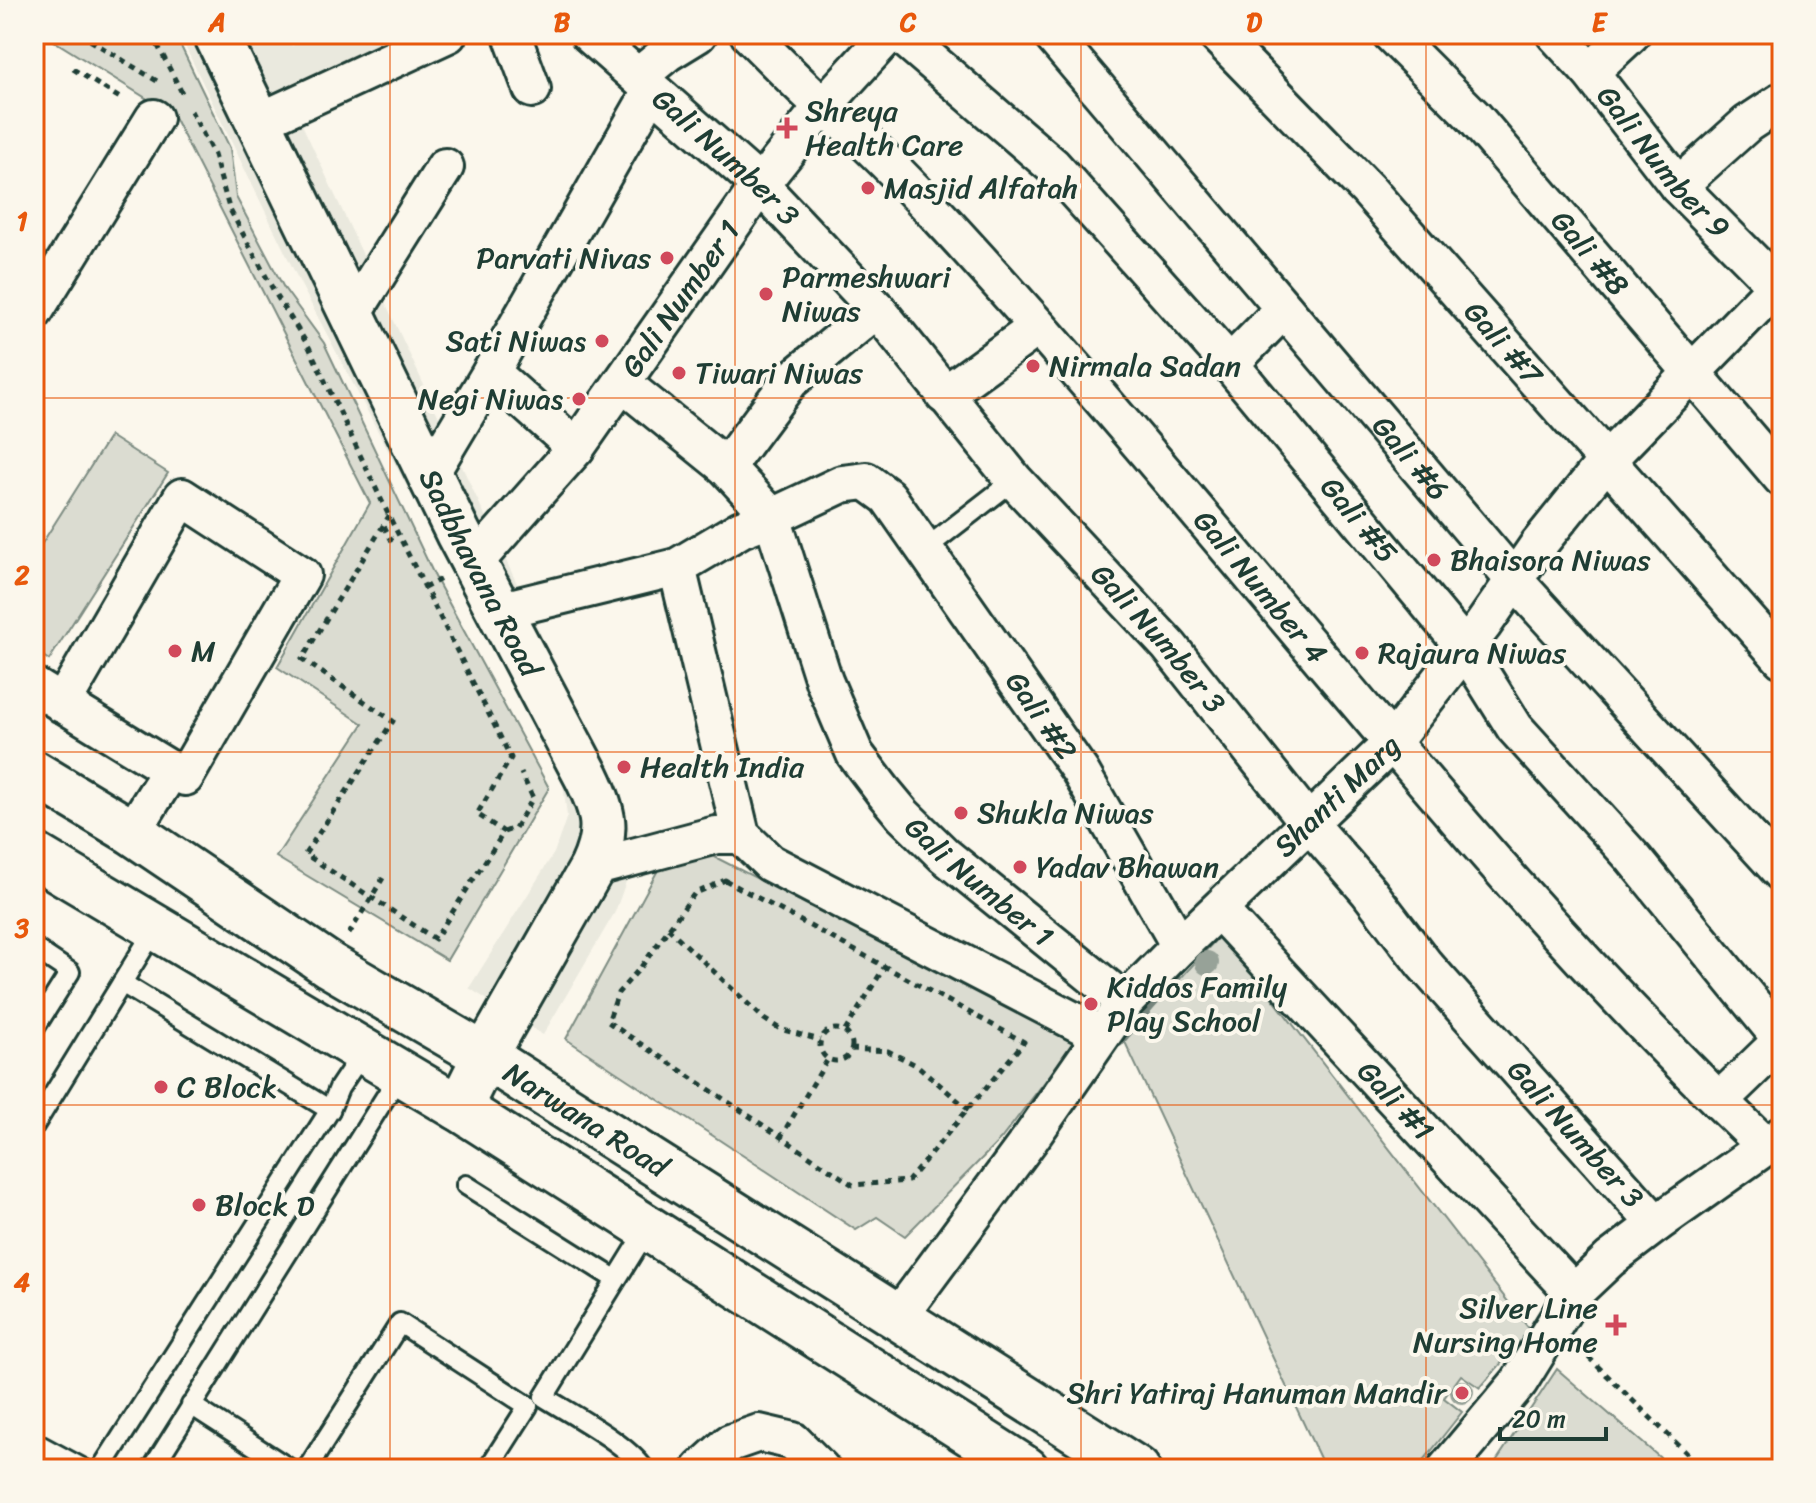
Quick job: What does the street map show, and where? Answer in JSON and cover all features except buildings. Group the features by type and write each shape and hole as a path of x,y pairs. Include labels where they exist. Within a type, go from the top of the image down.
{"main road":[{"name":"Sadbhavana Road","path":"216,34 474,563 598,800 603,838 592,868 485,1056 459,1108"},
{"name":"Narwana Road","path":"34,773 132,832 329,965 485,1056 1137,1469"},
{"name":"Narwana Road","path":"34,855 459,1108 1026,1469"}],"street":[{"path":"258,122 448,34"},
{"name":"Gali Number 3","path":"589,34 760,185 877,309 1014,480 1169,646 1424,964 1656,1224"},
{"path":"430,474 491,372 645,83 667,53 698,34"},
{"name":"Gali Number 4","path":"749,34 823,106 853,130 936,214 1038,327 1391,744 1578,954 1719,1101 1775,1141"},
{"name":"Gali Number 1","path":"474,563 576,448 760,185 823,106 889,34"},
{"name":"Gali #5","path":"900,34 1053,166 1230,364 1465,648 1515,728 1634,859 1782,1040"},
{"name":"Gali #6","path":"1051,34 1515,581 1782,873"},
{"name":"Gali #7","path":"1216,34 1368,190 1782,659"},
{"name":"Gali #8","path":"1391,34 1474,117 1782,478"},
{"name":"Gali Number 9","path":"1555,34 1590,72 1678,186 1780,285"},
{"path":"1590,72 1631,34"},
{"path":"513,38 532,89"},
{"path":"1678,186 1747,124 1782,101"},
{"path":"34,312 163,104"},
{"path":"352,315 445,167"},
{"name":"Shanti Marg","path":"898,1317 1030,1139 1125,1002 1391,744 1515,581 1539,544 1606,461 1780,285"},
{"path":"726,467 790,381 877,309"},
{"path":"1230,364 1284,309"},
{"path":"944,395 1038,327"},
{"path":"491,372 576,448"},
{"path":"498,611 677,567 741,529 772,517 726,467 622,383"},
{"name":"Gali #2","path":"772,517 842,484 866,481 888,497 1080,771 1180,946"},
{"path":"182,497 302,575 185,777 48,695 182,497"},
{"name":"Gali Number 1","path":"772,517 824,681 855,754 903,815 944,855 1125,1002"},
{"path":"677,567 741,835 770,863 1101,1035"},
{"path":"132,832 171,770"},
{"path":"592,868 716,835 741,835"},
{"name":"Gali #1","path":"1219,910 1574,1293"},
{"path":"1719,1101 1782,1040"},
{"path":"1446,1469 1519,1382 1574,1293 1610,1259 1656,1224 1775,1141"},
{"path":"701,1469 730,1443 759,1433 793,1441 821,1469"}],"lane":[{"path":"925,549 1014,480"},
{"path":"34,1126 155,929"},
{"path":"34,948 70,972 34,1029"},
{"path":"122,983 330,1110"},
{"path":"101,1469 330,1110 339,1088 364,1051"},
{"path":"152,1469 400,1074"},
{"path":"466,1185 615,1279"},
{"path":"644,1469 603,1435 544,1397 647,1230"},
{"path":"307,1469 400,1323 528,1406 488,1469"},
{"path":"191,1405 290,1469"},
{"path":"34,1442 84,1469"}],"path":[{"path":"80,34 159,82"},
{"path":"152,34 214,155 229,208 275,293 309,347 389,516 511,758 477,814 504,832"},
{"path":"163,104 185,99"},
{"path":"389,516 302,659 393,721 305,854 435,939 504,832 515,828 533,798 521,773"},
{"path":"383,525 392,541"},
{"path":"364,910 383,878"},
{"path":"725,880 1024,1042 908,1181 853,1185 608,1022 618,993 668,928 694,894 725,880"},
{"path":"668,928 764,1019 780,1029 820,1040"},
{"path":"845,1031 885,966"},
{"path":"831,1029 845,1031 851,1040 851,1049 841,1060 828,1059 821,1050 820,1040 831,1029"},
{"path":"851,1049 888,1051 918,1066 969,1110"},
{"path":"780,1138 828,1059"},
{"path":"1555,1325 1703,1469"}],"shaded area":[{"path":"43,34 175,34 230,148 236,197 284,288 324,343 437,581 549,788 447,960 276,857 363,724 277,667 370,503 173,115"},
{"path":"179,34 286,34 292,46 314,34 483,34 298,116 627,819 632,845 628,876 615,912 543,1035 469,988 554,853 567,816 563,783 301,285"},
{"path":"110,436 168,473 49,660 34,650 34,556"},
{"path":"707,853 1076,1041 1001,1139 905,1236 877,1217 856,1230 566,1039 658,870"},
{"path":"1222,933 1530,1330 1480,1388 1461,1375 1444,1398 1462,1412 1417,1469 1325,1469 1124,1040"},
{"path":"1557,1369 1673,1469 1491,1469"}],"waterway":[{"path":"1118,1042 1175,976"}],"place":[{"name":"Shreya Health Care","path":"787,128"},
{"name":"Masjid Alfatah","path":"868,188"},
{"name":"Parvati Nivas","path":"667,258"},
{"name":"Parmeshwari Niwas","path":"766,294"},
{"name":"Sati Niwas","path":"602,341"},
{"name":"Nirmala Sadan","path":"1033,366"},
{"name":"Tiwari Niwas","path":"679,373"},
{"name":"Negi Niwas","path":"579,399"},
{"name":"Bhaisora Niwas","path":"1434,560"},
{"name":"M","path":"175,651"},
{"name":"Rajaura Niwas","path":"1362,653"},
{"name":"Health India","path":"624,767"},
{"name":"Shukla Niwas","path":"961,813"},
{"name":"Yadav Bhawan","path":"1020,867"},
{"name":"Kiddos Family Play School","path":"1091,1004"},
{"name":"C Block","path":"161,1087"},
{"name":"Block D","path":"199,1205"},
{"name":"Silver Line Nursing Home","path":"1616,1325"},
{"name":"Shri Yatiraj Hanuman Mandir","path":"1462,1393"}]}
